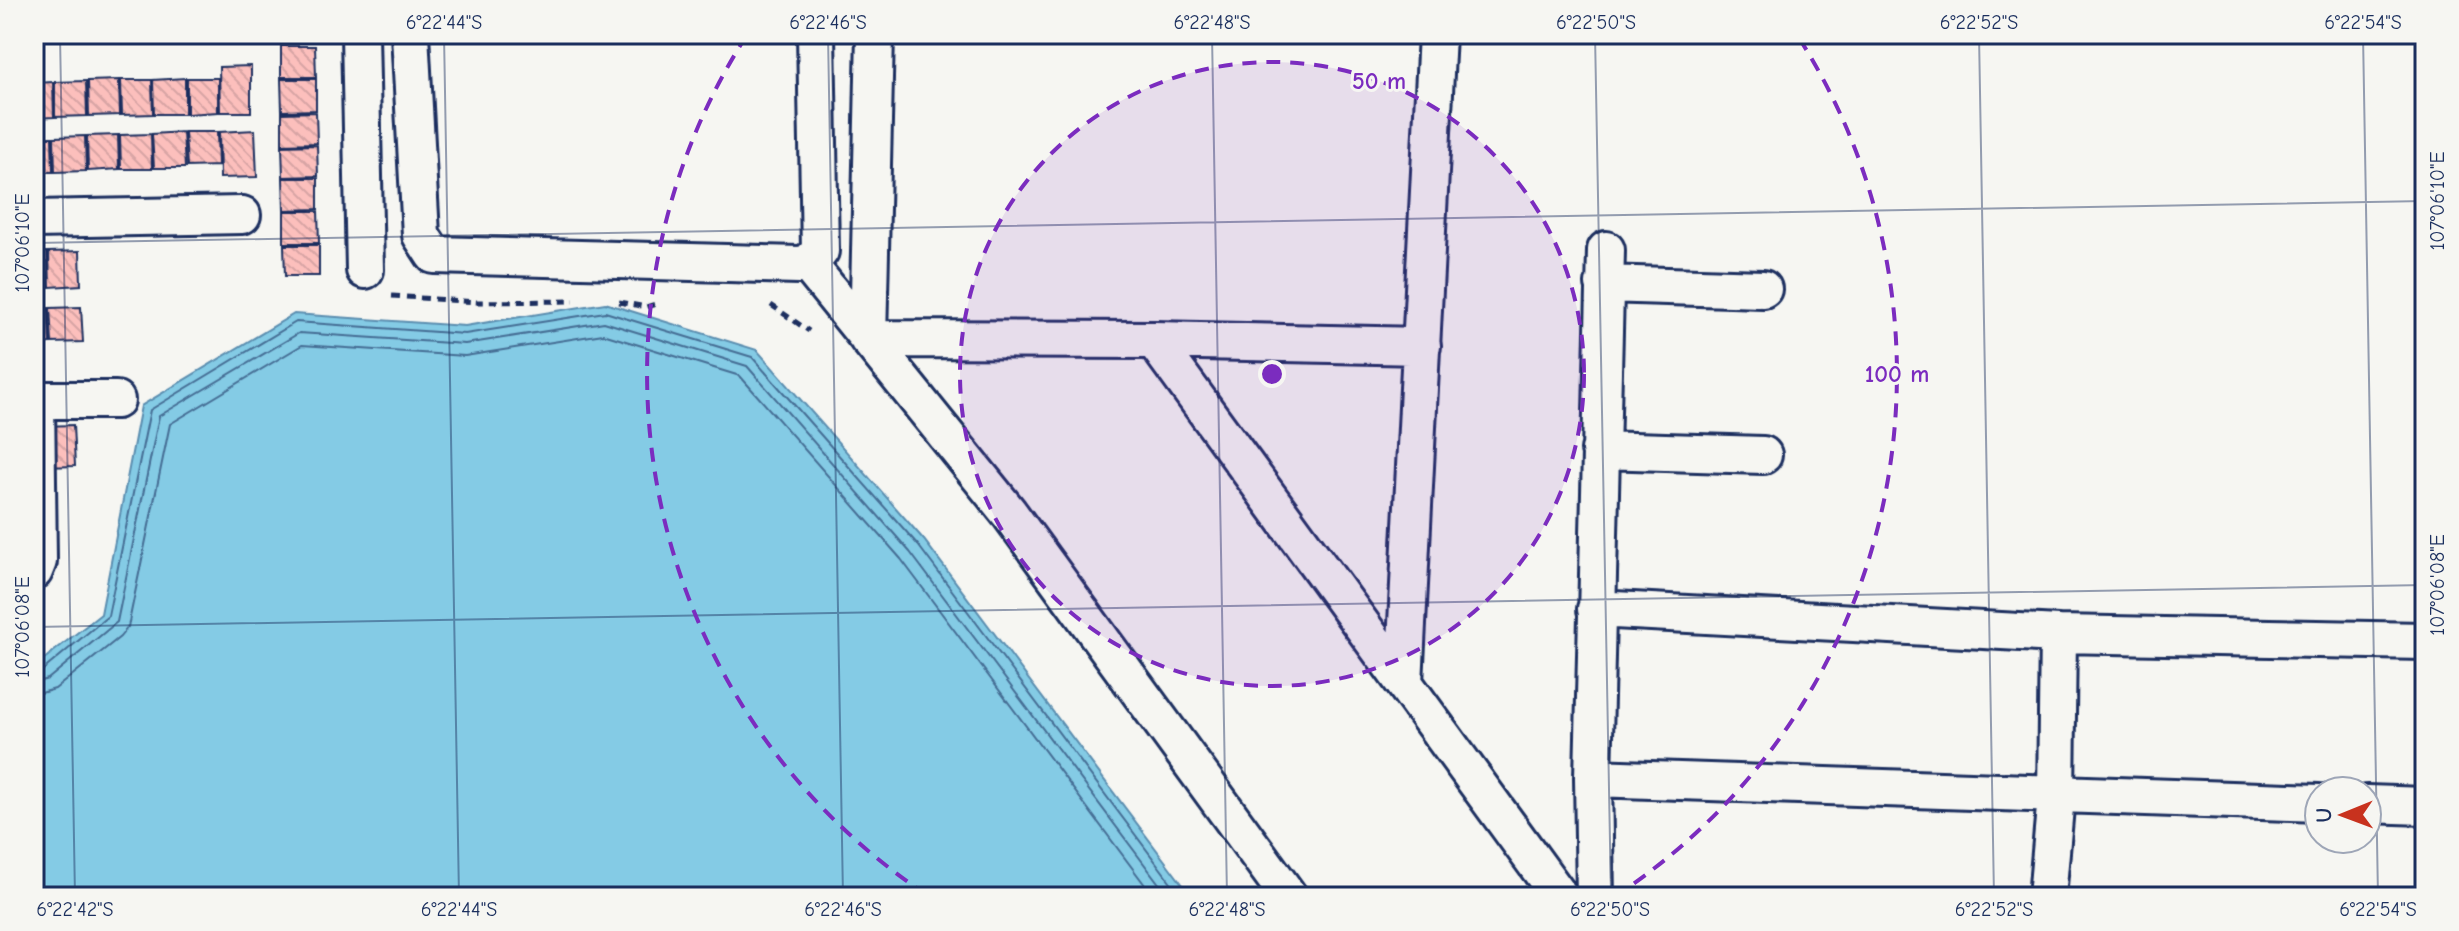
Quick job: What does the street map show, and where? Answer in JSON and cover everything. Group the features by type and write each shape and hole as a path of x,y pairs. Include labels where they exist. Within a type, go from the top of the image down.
{"street":[{"path":"360,34 365,270"},
{"path":"410,34 421,235 434,255 808,264 820,251 816,34"},
{"path":"868,339 875,34"},
{"path":"1404,683 1437,34"},
{"path":"34,219 242,215"},
{"path":"808,264 1009,513 1289,897"},
{"path":"1595,897 1593,778 1605,267 1763,289"},
{"path":"868,339 1154,340 1422,346"},
{"path":"1154,340 1560,897"},
{"path":"34,571 38,561 35,400 116,400"},
{"path":"1600,450 1763,455"},
{"path":"1596,609 2058,634 2425,641"},
{"path":"2047,897 2056,796 2058,634"},
{"path":"1593,778 2303,803"},
{"path":"2383,805 2425,806"}],"path":[{"path":"365,270 373,289 387,295 477,302 570,302 578,299"},
{"path":"616,302 646,307 673,298"},
{"path":"764,301 789,315 819,340"}],"water":[{"path":"605,303 757,350 924,540 1192,897 34,897 34,667 101,614 141,406 294,314 465,326"}],"building":[{"path":"281,46 315,46 316,77 281,77"},
{"path":"251,66 251,112 220,112 219,67"},
{"path":"185,78 185,114 154,114 153,80"},
{"path":"187,78 218,78 218,112 187,114"},
{"path":"281,79 316,79 316,110 282,111"},
{"path":"119,80 120,115 89,116 88,81"},
{"path":"121,80 152,80 153,114 122,115"},
{"path":"86,81 87,116 55,117 55,82"},
{"path":"53,82 54,117 34,118 34,83"},
{"path":"316,112 317,143 282,144 282,113"},
{"path":"255,130 257,177 220,178 219,132"},
{"path":"183,132 185,168 154,168 152,134"},
{"path":"185,132 217,132 218,166 187,167"},
{"path":"151,134 152,169 121,169 120,135"},
{"path":"118,135 119,169 88,171 87,136"},
{"path":"85,136 86,171 55,172 54,137"},
{"path":"34,137 52,137 53,172 34,172"},
{"path":"317,145 318,176 283,177 282,146"},
{"path":"283,178 318,178 318,209 284,210"},
{"path":"284,211 318,211 319,243 284,243"},
{"path":"284,245 319,245 319,276 285,276"},
{"path":"80,251 81,285 50,287 49,252"},
{"path":"34,252 47,252 48,287 34,287"},
{"path":"81,307 83,342 52,343 50,308"},
{"path":"48,308 50,343 34,344 34,309"},
{"path":"73,425 75,466 46,467 45,426"}]}
